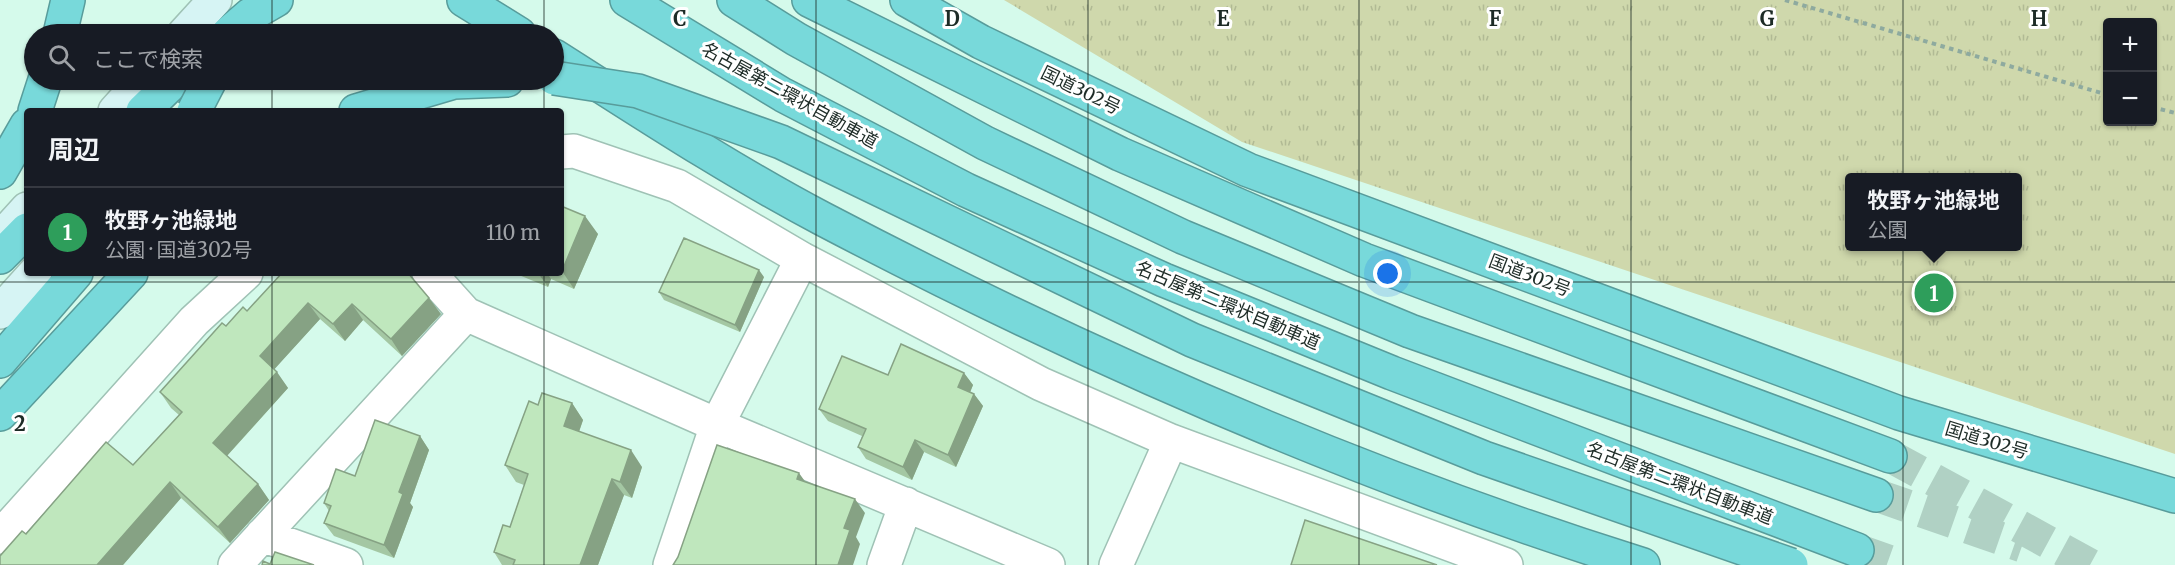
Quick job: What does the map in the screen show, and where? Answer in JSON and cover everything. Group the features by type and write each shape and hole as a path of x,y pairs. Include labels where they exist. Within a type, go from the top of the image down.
{"highway":[{"path":"62,24 68,0"},
{"path":"233,24 241,0"},
{"path":"241,24 250,15 276,0"},
{"path":"464,0 503,24"},
{"name":"名古屋第二環状自動車道","path":"627,0 783,95 966,190 1164,280 1403,377 1857,550"},
{"path":"734,0 796,39 985,143 1183,237 1410,331 1876,495"},
{"path":"808,0 1120,154 1364,260 1890,456"},
{"name":"国道302号","path":"907,0 981,42 1248,170 1899,413 2175,496"},
{"path":"564,62 700,149 821,218 991,303 1178,392 1346,460 1628,561"},
{"path":"564,80 638,92 781,142 1192,340 1484,458 1791,565"},
{"path":"36,108 42,90"},
{"path":"145,108 164,90"},
{"path":"196,108 206,90"},
{"path":"366,108 427,90"},
{"path":"0,172 24,130"},
{"path":"0,257 24,233"},
{"path":"0,361 73,276"},
{"path":"0,414 128,276"}],"street":[{"path":"193,24 215,0"},
{"path":"262,24 284,0"},
{"path":"118,108 134,90"},
{"path":"186,108 202,90"},
{"path":"564,152 574,151 677,186 802,259 1041,384 1171,441 1506,565"},
{"path":"0,239 24,212"},
{"path":"670,565 717,425 802,259"},
{"path":"0,312 32,276"},
{"path":"0,537 194,321 243,276"},
{"path":"432,276 466,314 717,425 1048,565"},
{"path":"234,565 466,314"},
{"path":"1116,565 1171,441"},
{"path":"884,565 906,504"},
{"path":"262,535 346,565"},
{"path":"1582,565 1628,561"}],"path":[{"path":"1785,0 2103,94"},
{"path":"2157,108 2175,113"}],"green space":[{"path":"1004,0 2175,0 2175,454 1242,142"}],"building":[{"path":"564,207 585,216 564,266"},
{"path":"684,238 759,270 735,325 659,292"},
{"path":"279,276 411,276 429,298 391,339 352,304 333,324 308,303 260,356 277,372 213,443 258,484 218,527 170,482 97,565 0,565 0,556 22,531 26,534 106,442 133,465 182,412 160,392 222,323 226,326 243,307 247,311"},
{"path":"901,344 964,373 958,387 974,394 948,455 915,440 903,467 858,447 866,429 819,409 842,356 888,375"},
{"path":"542,393 572,403 564,426 631,450 620,482 612,479 580,565 513,565 515,560 494,552 503,525 510,527 528,474 505,465 529,401 538,405"},
{"path":"375,420 420,436 399,492 403,494 384,545 324,523 331,506 324,503 336,469 355,476"},
{"path":"717,445 799,473 797,479 855,499 844,528 850,530 838,565 673,565 678,557"},
{"path":"1305,520 1437,565 1291,565"},
{"path":"275,552 314,565 262,565 263,561 270,564"}],"tunnel":[{"path":"1890,456 2090,565"},
{"path":"1876,495 2022,546"},
{"path":"1857,550 1899,565"}],"place":[{"name":"牧野ヶ池緑地","path":"1934,293"}]}
